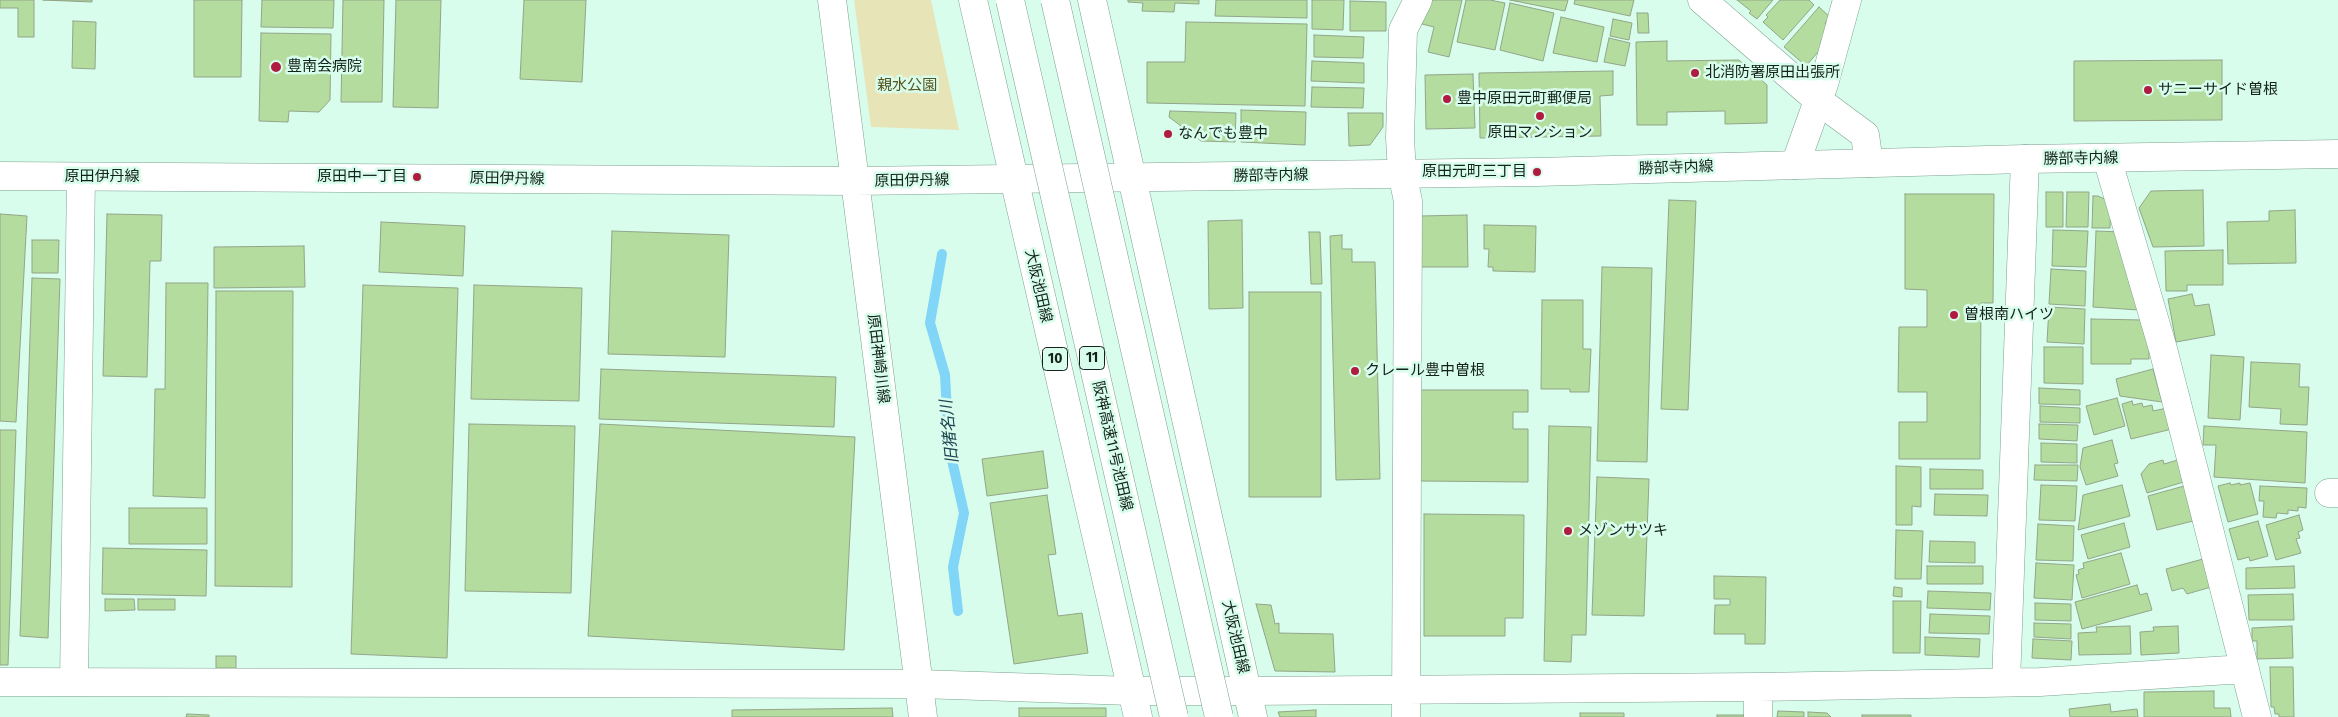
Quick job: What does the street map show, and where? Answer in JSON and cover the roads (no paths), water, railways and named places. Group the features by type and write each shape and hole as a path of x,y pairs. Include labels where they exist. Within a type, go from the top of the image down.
{"main road":[{"name":"原田神崎川線","path":"832,0 923,717"},
{"name":"大阪池田線","path":"973,0 1138,717"},
{"name":"阪神高速11号池田線","path":"1010,0 1174,717"},
{"path":"1056,0 1219,717"},
{"name":"大阪池田線","path":"1092,0 1253,717"},
{"path":"1406,717 1408,201 1402,173 1400,138 1403,30 1418,0"},
{"path":"1702,0 1818,101 1865,135 1868,164"},
{"path":"1795,165 1818,101 1847,0"},
{"name":"勝部寺内線","path":"1014,180 1537,172 2025,159 2338,154"},
{"path":"2107,158 2162,349 2257,717"},
{"path":"2006,682 2025,159"},
{"name":"原田伊丹線","path":"0,176 855,181 1014,180"},
{"path":"74,682 82,177"},
{"path":"0,682 919,684 1132,691 1247,691 2006,682 2245,669"},
{"path":"1758,686 1758,717"}],"waterway":[{"name":"旧猪名川","path":"942,254 930,323 945,375 949,447 964,513 953,567 958,611"}],"place":[{"name":"豊南会病院","path":"276,67"},
{"name":"北消防署原田出張所","path":"1695,73"},
{"name":"サニーサイド曽根","path":"2148,90"},
{"name":"豊中原田元町郵便局","path":"1447,99"},
{"name":"原田マンション","path":"1540,116"},
{"name":"なんでも豊中","path":"1168,134"},
{"name":"原田元町三丁目","path":"1537,172"},
{"name":"原田中一丁目","path":"417,177"},
{"name":"曽根南ハイツ","path":"1954,315"},
{"name":"クレール豊中曽根","path":"1355,371"},
{"name":"メゾンサツキ","path":"1568,531"}],"park label":[{"name":"親水公園","path":"907,86"}]}
